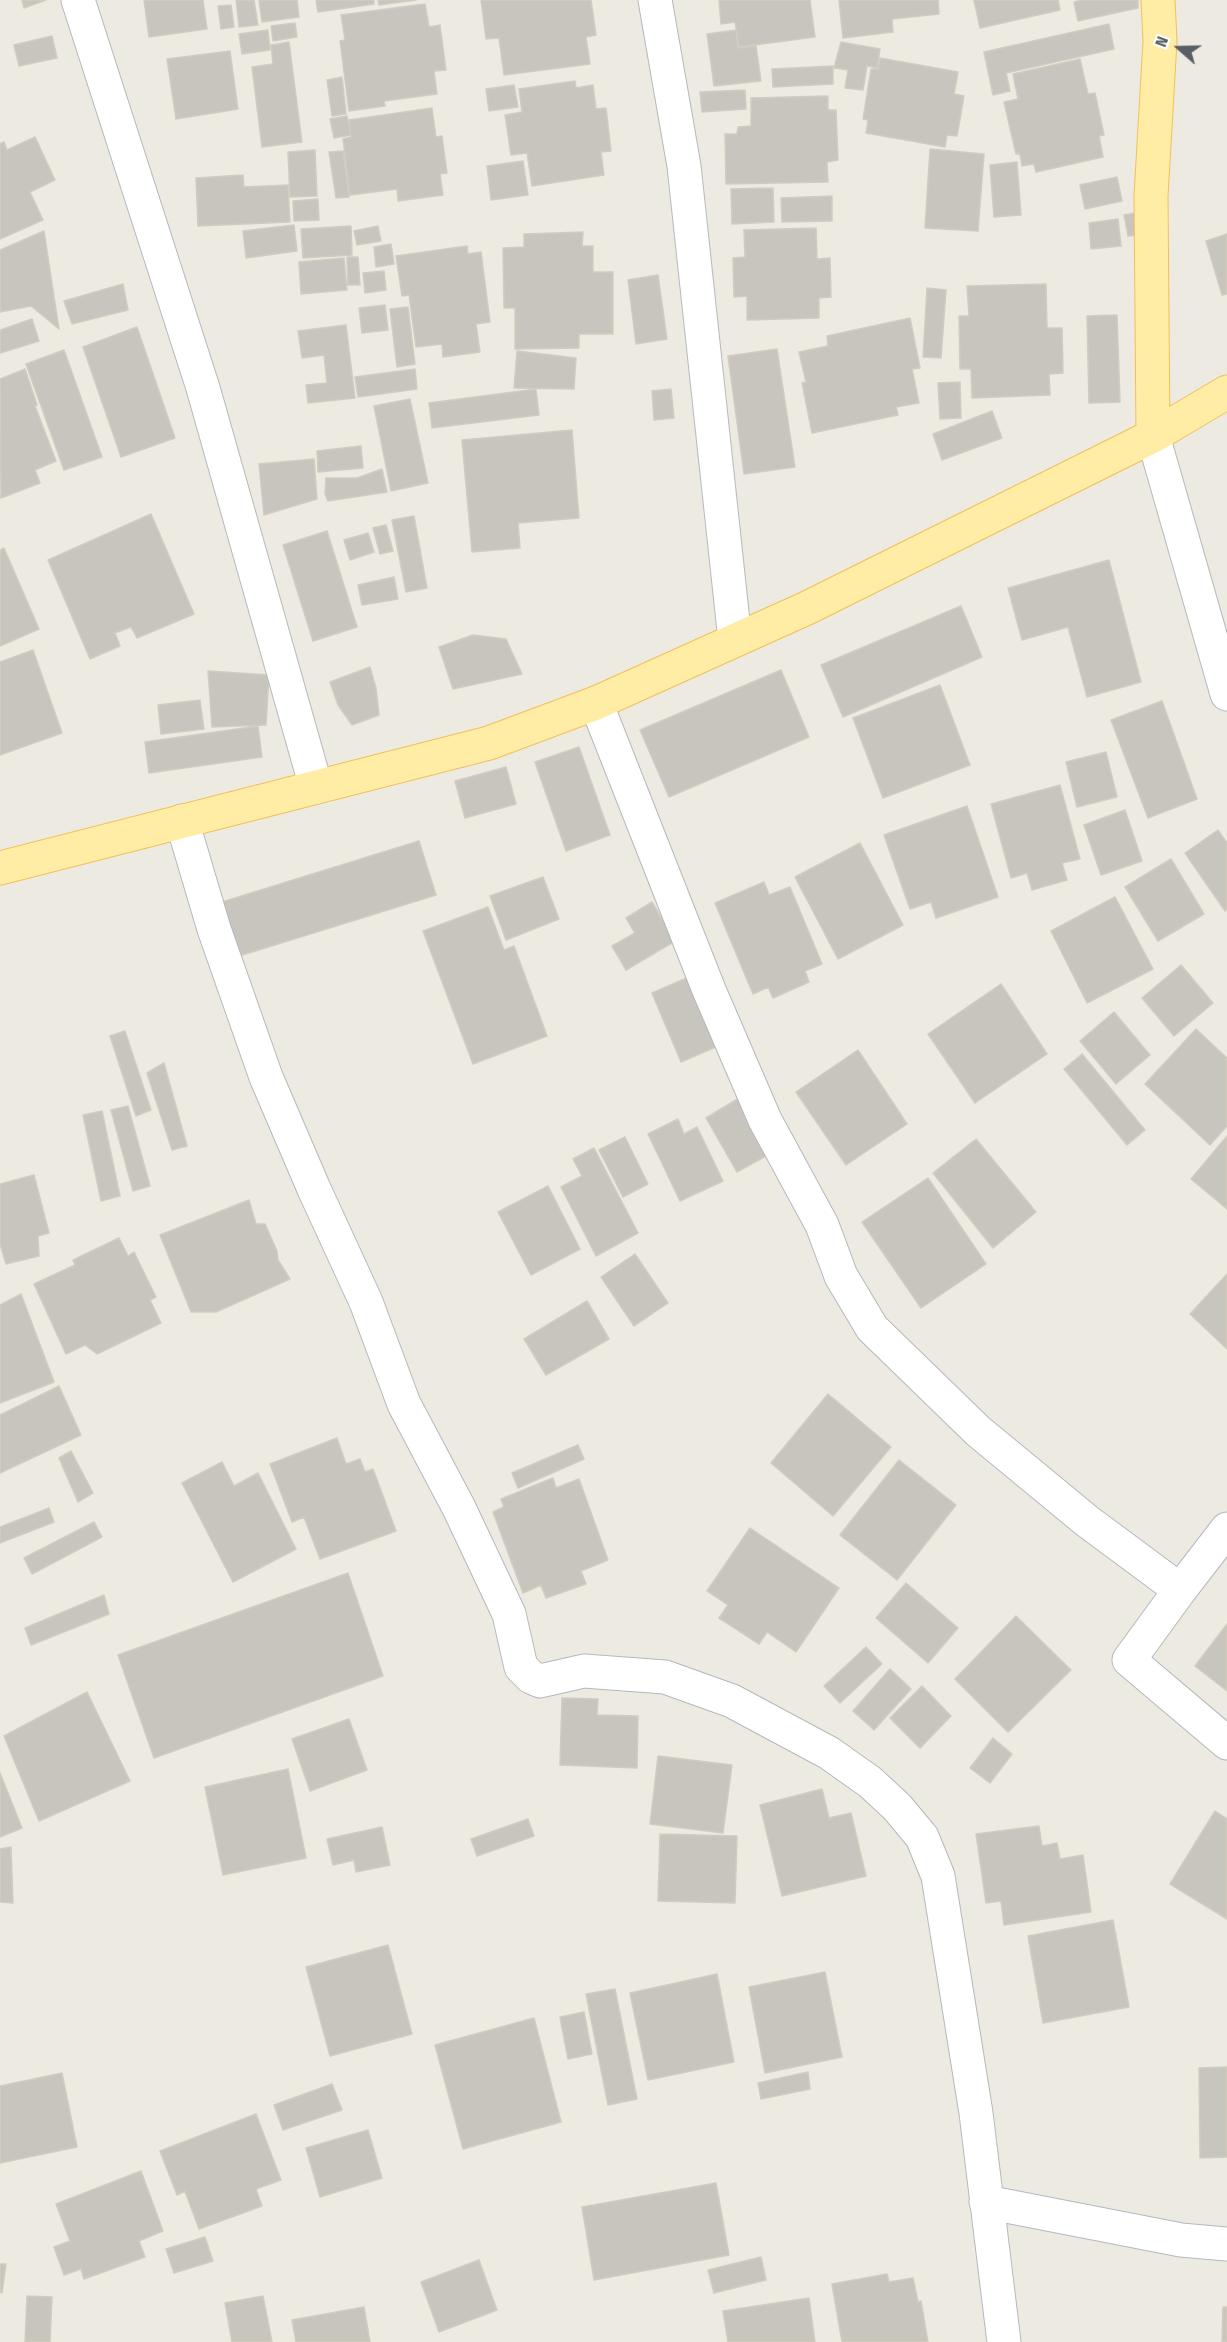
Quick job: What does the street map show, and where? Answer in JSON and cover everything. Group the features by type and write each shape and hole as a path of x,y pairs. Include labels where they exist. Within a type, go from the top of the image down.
{"main road":[{"path":"1153,436 1151,196 1160,41 1158,0"},
{"path":"0,868 489,743 596,703 807,608 1153,436 1227,392"}],"street":[{"path":"78,0 203,388 316,787"},
{"path":"655,0 684,166 735,640"},
{"path":"1153,436 1227,694"},
{"path":"596,703 709,990 765,1120 822,1226 841,1276 872,1328 978,1431 1087,1521 1180,1590"},
{"path":"182,821 214,929 266,1077 366,1302 404,1404 459,1508 509,1614 521,1667 531,1677 540,1681 557,1679 584,1671 665,1677 732,1701 829,1753 870,1782 897,1807 922,1837 938,1876 976,2113 1004,2342"},
{"path":"1227,1529 1129,1660 1227,1743"},
{"path":"986,2202 1181,2240 1227,2244"}],"building":[{"path":"22,0 46,0 24,8"},
{"path":"144,0 203,0 207,29 149,37"},
{"path":"236,0 254,0 258,25 239,27"},
{"path":"259,0 297,0 299,17 262,22"},
{"path":"316,0 374,0 374,4 318,12"},
{"path":"378,0 416,0 379,5"},
{"path":"481,0 591,0 596,35 586,37 590,64 504,75 499,38 486,39"},
{"path":"719,0 810,0 815,37 739,47 735,22 721,24"},
{"path":"839,0 938,0 939,14 892,19 893,32 843,38"},
{"path":"974,0 1058,0 1060,10 980,28"},
{"path":"1138,0 1138,8 1078,21 1074,2"},
{"path":"425,4 429,27 440,25 446,70 434,71 437,94 384,101 385,106 349,111 340,41 345,40 341,15"},
{"path":"231,5 234,27 221,29 218,6"},
{"path":"295,23 297,37 273,41 271,26"},
{"path":"1109,24 1114,49 1006,73 1010,91 993,95 984,52"},
{"path":"268,30 270,50 242,54 239,34"},
{"path":"736,30 738,48 756,46 761,81 714,86 707,34"},
{"path":"52,36 57,58 19,66 14,45"},
{"path":"289,42 302,142 262,147 252,67 273,64 271,45"},
{"path":"841,42 880,49 877,68 867,66 863,90 845,88 848,70 834,68"},
{"path":"230,51 238,109 176,119 167,59"},
{"path":"880,58 958,72 954,94 964,96 957,136 947,135 945,147 866,133 868,120 863,119 871,69 878,69"},
{"path":"1080,59 1088,94 1095,93 1104,135 1099,136 1103,157 1036,172 1034,164 1022,166 1020,154 1016,154 1004,102 1018,99 1013,74"},
{"path":"833,66 833,84 773,87 772,69"},
{"path":"342,77 346,114 332,116 327,80"},
{"path":"575,81 576,88 593,85 596,109 606,108 611,151 601,152 604,175 532,186 527,153 511,155 505,115 522,112 519,89"},
{"path":"514,85 518,107 489,111 486,89"},
{"path":"745,90 746,109 702,112 700,92"},
{"path":"828,96 828,110 836,110 838,160 827,162 828,182 726,184 725,134 737,134 738,127 751,126 751,98"},
{"path":"432,108 436,137 442,136 447,173 440,174 443,195 398,201 397,189 350,195 343,139 351,137 349,120"},
{"path":"347,116 351,135 334,138 330,119"},
{"path":"35,137 55,180 30,192 43,220 0,239 0,144 4,142 7,150"},
{"path":"930,149 984,154 978,231 925,228"},
{"path":"315,150 317,196 290,197 288,152"},
{"path":"343,151 349,197 336,198 329,152"},
{"path":"523,161 528,195 491,200 487,166"},
{"path":"1017,162 1021,215 994,217 990,165"},
{"path":"243,175 244,187 288,185 290,222 198,226 196,178"},
{"path":"1117,177 1122,201 1085,209 1080,185"},
{"path":"773,188 774,222 732,224 731,189"},
{"path":"832,196 832,221 782,222 781,198"},
{"path":"318,199 319,220 294,221 293,201"},
{"path":"1141,212 1145,234 1128,236 1124,215"},
{"path":"1118,219 1121,246 1091,249 1089,223"},
{"path":"294,225 297,251 246,258 243,231"},
{"path":"351,226 352,255 303,258 301,229"},
{"path":"378,226 381,241 357,245 354,231"},
{"path":"816,228 817,259 830,258 831,297 819,298 819,318 747,320 747,296 734,297 733,258 745,257 744,230"},
{"path":"44,231 59,329 31,306 0,312 0,250"},
{"path":"583,232 582,246 593,246 593,272 613,272 613,334 579,334 579,348 515,349 515,308 504,308 503,248 524,247 524,234"},
{"path":"1227,234 1227,294 1222,295 1206,241"},
{"path":"391,244 394,264 376,267 374,247"},
{"path":"467,246 468,254 481,252 490,322 476,324 480,352 443,357 442,344 416,347 409,295 402,296 396,256"},
{"path":"347,257 358,257 360,285 348,285"},
{"path":"344,258 347,290 301,294 299,262"},
{"path":"384,271 386,290 365,293 363,273"},
{"path":"658,275 667,339 636,344 628,280"},
{"path":"123,284 128,310 72,324 64,301"},
{"path":"1046,284 1047,328 1062,328 1063,373 1049,374 1050,395 972,398 971,369 960,369 959,316 969,316 967,286"},
{"path":"927,288 946,290 941,358 923,357"},
{"path":"385,305 388,330 362,333 359,308"},
{"path":"408,307 415,364 397,367 390,309"},
{"path":"1117,315 1120,402 1089,403 1087,316"},
{"path":"910,318 920,368 912,369 919,403 896,407 898,415 812,433 802,383 806,382 799,352 828,346 827,336"},
{"path":"32,319 39,341 0,353 0,330"},
{"path":"346,325 355,398 308,403 306,385 327,383 324,355 302,358 298,331"},
{"path":"137,327 175,438 121,457 83,347"},
{"path":"777,349 795,467 744,474 728,356"},
{"path":"64,350 102,457 64,470 26,364"},
{"path":"517,351 576,358 574,389 514,388"},
{"path":"25,369 37,405 35,406 56,461 35,470 40,483 1,498 0,379"},
{"path":"415,369 417,389 358,397 355,377"},
{"path":"960,382 961,418 940,419 938,383"},
{"path":"536,389 539,415 432,428 429,403"},
{"path":"671,389 674,418 654,420 652,391"},
{"path":"410,399 428,483 391,491 374,406"},
{"path":"992,411 1002,438 942,460 933,434"},
{"path":"572,430 579,518 518,523 520,548 472,552 462,440"},
{"path":"361,446 363,468 318,472 317,451"},
{"path":"314,459 317,499 264,515 259,464"},
{"path":"382,469 387,492 328,501 325,494 326,478 357,478"},
{"path":"151,514 194,614 137,638 131,627 115,633 120,646 90,659 48,560"},
{"path":"414,516 427,588 406,592 392,520"},
{"path":"386,525 393,551 380,554 373,528"},
{"path":"327,531 357,627 313,641 283,545"},
{"path":"368,533 374,552 350,560 344,540"},
{"path":"4,548 39,629 0,646 0,550"},
{"path":"1109,560 1141,682 1087,697 1068,627 1022,640 1008,588"},
{"path":"394,577 398,599 362,605 358,585"},
{"path":"961,606 982,657 843,717 821,665"},
{"path":"473,635 506,639 522,674 453,689 439,647"},
{"path":"33,650 62,733 0,755 0,662"},
{"path":"370,667 376,688 379,715 352,725 338,705 330,682"},
{"path":"781,670 809,737 669,797 640,730"},
{"path":"208,671 269,675 266,725 212,727"},
{"path":"940,685 970,765 883,798 853,718"},
{"path":"200,700 204,729 161,734 158,705"},
{"path":"1162,701 1197,799 1148,818 1111,720"},
{"path":"258,726 262,757 149,773 145,742"},
{"path":"579,747 610,835 566,851 535,762"},
{"path":"1106,752 1117,797 1077,807 1066,762"},
{"path":"506,767 516,804 465,818 455,781"},
{"path":"1060,785 1080,859 1062,863 1067,880 1032,890 1027,873 1011,878 991,804"},
{"path":"967,806 998,897 936,918 931,902 910,909 884,835"},
{"path":"1125,810 1142,861 1101,875 1084,825"},
{"path":"1218,830 1227,843 1227,909 1225,911 1185,853"},
{"path":"419,841 436,895 239,956 222,902"},
{"path":"860,843 903,925 838,959 795,877"},
{"path":"1171,859 1204,914 1158,941 1125,887"},
{"path":"543,877 559,919 506,940 490,896"},
{"path":"764,882 769,895 790,887 822,964 805,971 809,982 773,998 768,987 753,994 715,903"},
{"path":"1115,897 1153,969 1087,1003 1051,931"},
{"path":"652,902 675,941 626,970 612,946 635,933 626,918"},
{"path":"488,907 504,950 514,946 547,1036 473,1064 423,931"},
{"path":"1181,965 1213,1003 1174,1036 1142,998"},
{"path":"689,977 718,1046 681,1062 652,993"},
{"path":"1001,984 1047,1054 975,1103 928,1034"},
{"path":"1114,1012 1150,1055 1116,1084 1080,1041"},
{"path":"1196,1029 1227,1058 1227,1126 1210,1145 1145,1084"},
{"path":"125,1031 151,1110 136,1116 110,1036"},
{"path":"858,1050 907,1124 846,1165 796,1092"},
{"path":"1082,1054 1145,1130 1127,1145 1064,1069"},
{"path":"164,1063 187,1146 172,1150 147,1073"},
{"path":"741,1097 773,1152 737,1172 706,1118"},
{"path":"128,1106 150,1186 133,1191 111,1110"},
{"path":"102,1111 120,1196 101,1201 83,1115"},
{"path":"678,1119 684,1134 697,1127 723,1181 680,1201 648,1134"},
{"path":"1227,1136 1227,1209 1191,1179"},
{"path":"625,1137 648,1184 623,1197 599,1150"},
{"path":"976,1139 1036,1212 993,1248 933,1173"},
{"path":"594,1148 638,1233 596,1256 561,1187 582,1176 573,1159"},
{"path":"34,1175 49,1233 38,1236 39,1256 6,1264 0,1244 0,1184"},
{"path":"928,1178 986,1264 921,1308 862,1222"},
{"path":"548,1186 580,1249 531,1275 498,1212"},
{"path":"249,1200 256,1224 265,1224 277,1251 278,1260 290,1279 216,1312 191,1312 160,1235"},
{"path":"119,1238 128,1256 134,1252 156,1297 150,1300 161,1323 97,1354 85,1345 66,1354 34,1284 75,1265 73,1260"},
{"path":"635,1254 668,1303 634,1326 601,1277"},
{"path":"1227,1274 1227,1349 1190,1314"},
{"path":"21,1294 54,1382 0,1403 0,1305"},
{"path":"587,1301 609,1339 546,1375 524,1339"},
{"path":"59,1386 81,1435 0,1473 0,1415"},
{"path":"828,1394 891,1447 833,1516 771,1463"},
{"path":"337,1438 346,1464 360,1459 365,1472 373,1469 396,1531 320,1559 304,1517 292,1522 270,1464"},
{"path":"578,1445 584,1459 518,1488 512,1473"},
{"path":"71,1451 93,1493 78,1502 59,1458"},
{"path":"899,1460 956,1505 897,1580 840,1535"},
{"path":"222,1462 234,1486 258,1473 296,1549 233,1582 182,1483"},
{"path":"553,1478 556,1488 579,1479 608,1560 581,1571 586,1584 546,1598 541,1585 523,1593 493,1512 504,1507 501,1499"},
{"path":"49,1508 54,1522 0,1543 0,1527"},
{"path":"94,1522 102,1537 32,1574 24,1558"},
{"path":"750,1528 839,1588 796,1652 767,1632 759,1644 719,1618 728,1605 707,1591"},
{"path":"348,1573 383,1676 154,1758 118,1655"},
{"path":"906,1583 958,1628 928,1663 876,1618"},
{"path":"104,1595 109,1614 31,1645 25,1628"},
{"path":"1016,1616 1071,1670 1008,1732 955,1679"},
{"path":"1227,1624 1227,1691 1195,1666"},
{"path":"866,1647 882,1664 840,1703 824,1686"},
{"path":"890,1669 911,1689 874,1730 853,1711"},
{"path":"922,1686 951,1716 920,1748 890,1718"},
{"path":"87,1692 130,1781 39,1821 4,1736"},
{"path":"562,1698 598,1699 597,1715 638,1716 637,1768 560,1765"},
{"path":"349,1719 367,1770 310,1791 292,1739"},
{"path":"993,1738 1012,1754 990,1783 970,1768"},
{"path":"658,1756 732,1765 723,1833 650,1824"},
{"path":"288,1769 306,1858 223,1875 205,1787"},
{"path":"0,1773 22,1828 0,1837"},
{"path":"822,1789 829,1818 851,1813 866,1876 782,1896 760,1805"},
{"path":"1215,1811 1227,1819 1227,1919 1170,1884"},
{"path":"528,1819 534,1836 477,1856 471,1839"},
{"path":"1039,1826 1042,1846 1057,1843 1060,1859 1083,1855 1091,1912 1004,1925 1001,1901 986,1903 976,1834"},
{"path":"382,1827 390,1865 356,1872 354,1860 333,1865 327,1839"},
{"path":"660,1834 737,1836 735,1903 658,1901"},
{"path":"11,1847 13,1903 0,1902 0,1849"},
{"path":"1113,1920 1129,2007 1043,2023 1028,1936"},
{"path":"388,1945 412,2034 330,2056 306,1967"},
{"path":"825,1972 842,2057 765,2073 749,1987"},
{"path":"717,1974 734,2062 648,2080 630,1993"},
{"path":"615,1989 637,2099 608,2105 586,1994"},
{"path":"584,2012 592,2054 568,2059 560,2017"},
{"path":"534,2018 561,2122 463,2149 435,2045"},
{"path":"1227,2067 1227,2157 1200,2158 1199,2068"},
{"path":"808,2072 810,2089 761,2099 758,2083"},
{"path":"62,2073 77,2147 0,2163 0,2086"},
{"path":"332,2084 342,2110 283,2130 274,2105"},
{"path":"256,2114 281,2180 256,2189 262,2206 199,2229 185,2191 177,2195 160,2151"},
{"path":"368,2130 382,2178 320,2197 306,2148"},
{"path":"141,2171 163,2231 139,2241 145,2257 84,2279 81,2269 64,2275 54,2247 70,2241 56,2204"},
{"path":"716,2183 729,2255 594,2280 582,2207"},
{"path":"205,2237 213,2261 174,2273 166,2249"},
{"path":"761,2257 766,2280 714,2293 708,2270"},
{"path":"479,2260 497,2310 439,2332 421,2282"},
{"path":"0,2264 6,2264 2,2293 0,2292"},
{"path":"887,2274 889,2282 913,2278 918,2302 921,2301 928,2342 842,2342 832,2284"},
{"path":"27,2296 52,2297 50,2342 25,2342"},
{"path":"263,2296 272,2342 232,2342 225,2303"},
{"path":"809,2298 815,2342 728,2342 723,2311"},
{"path":"364,2307 370,2342 296,2342 292,2320"},
{"path":"1223,2307 1227,2307 1227,2342 1222,2342"}]}
